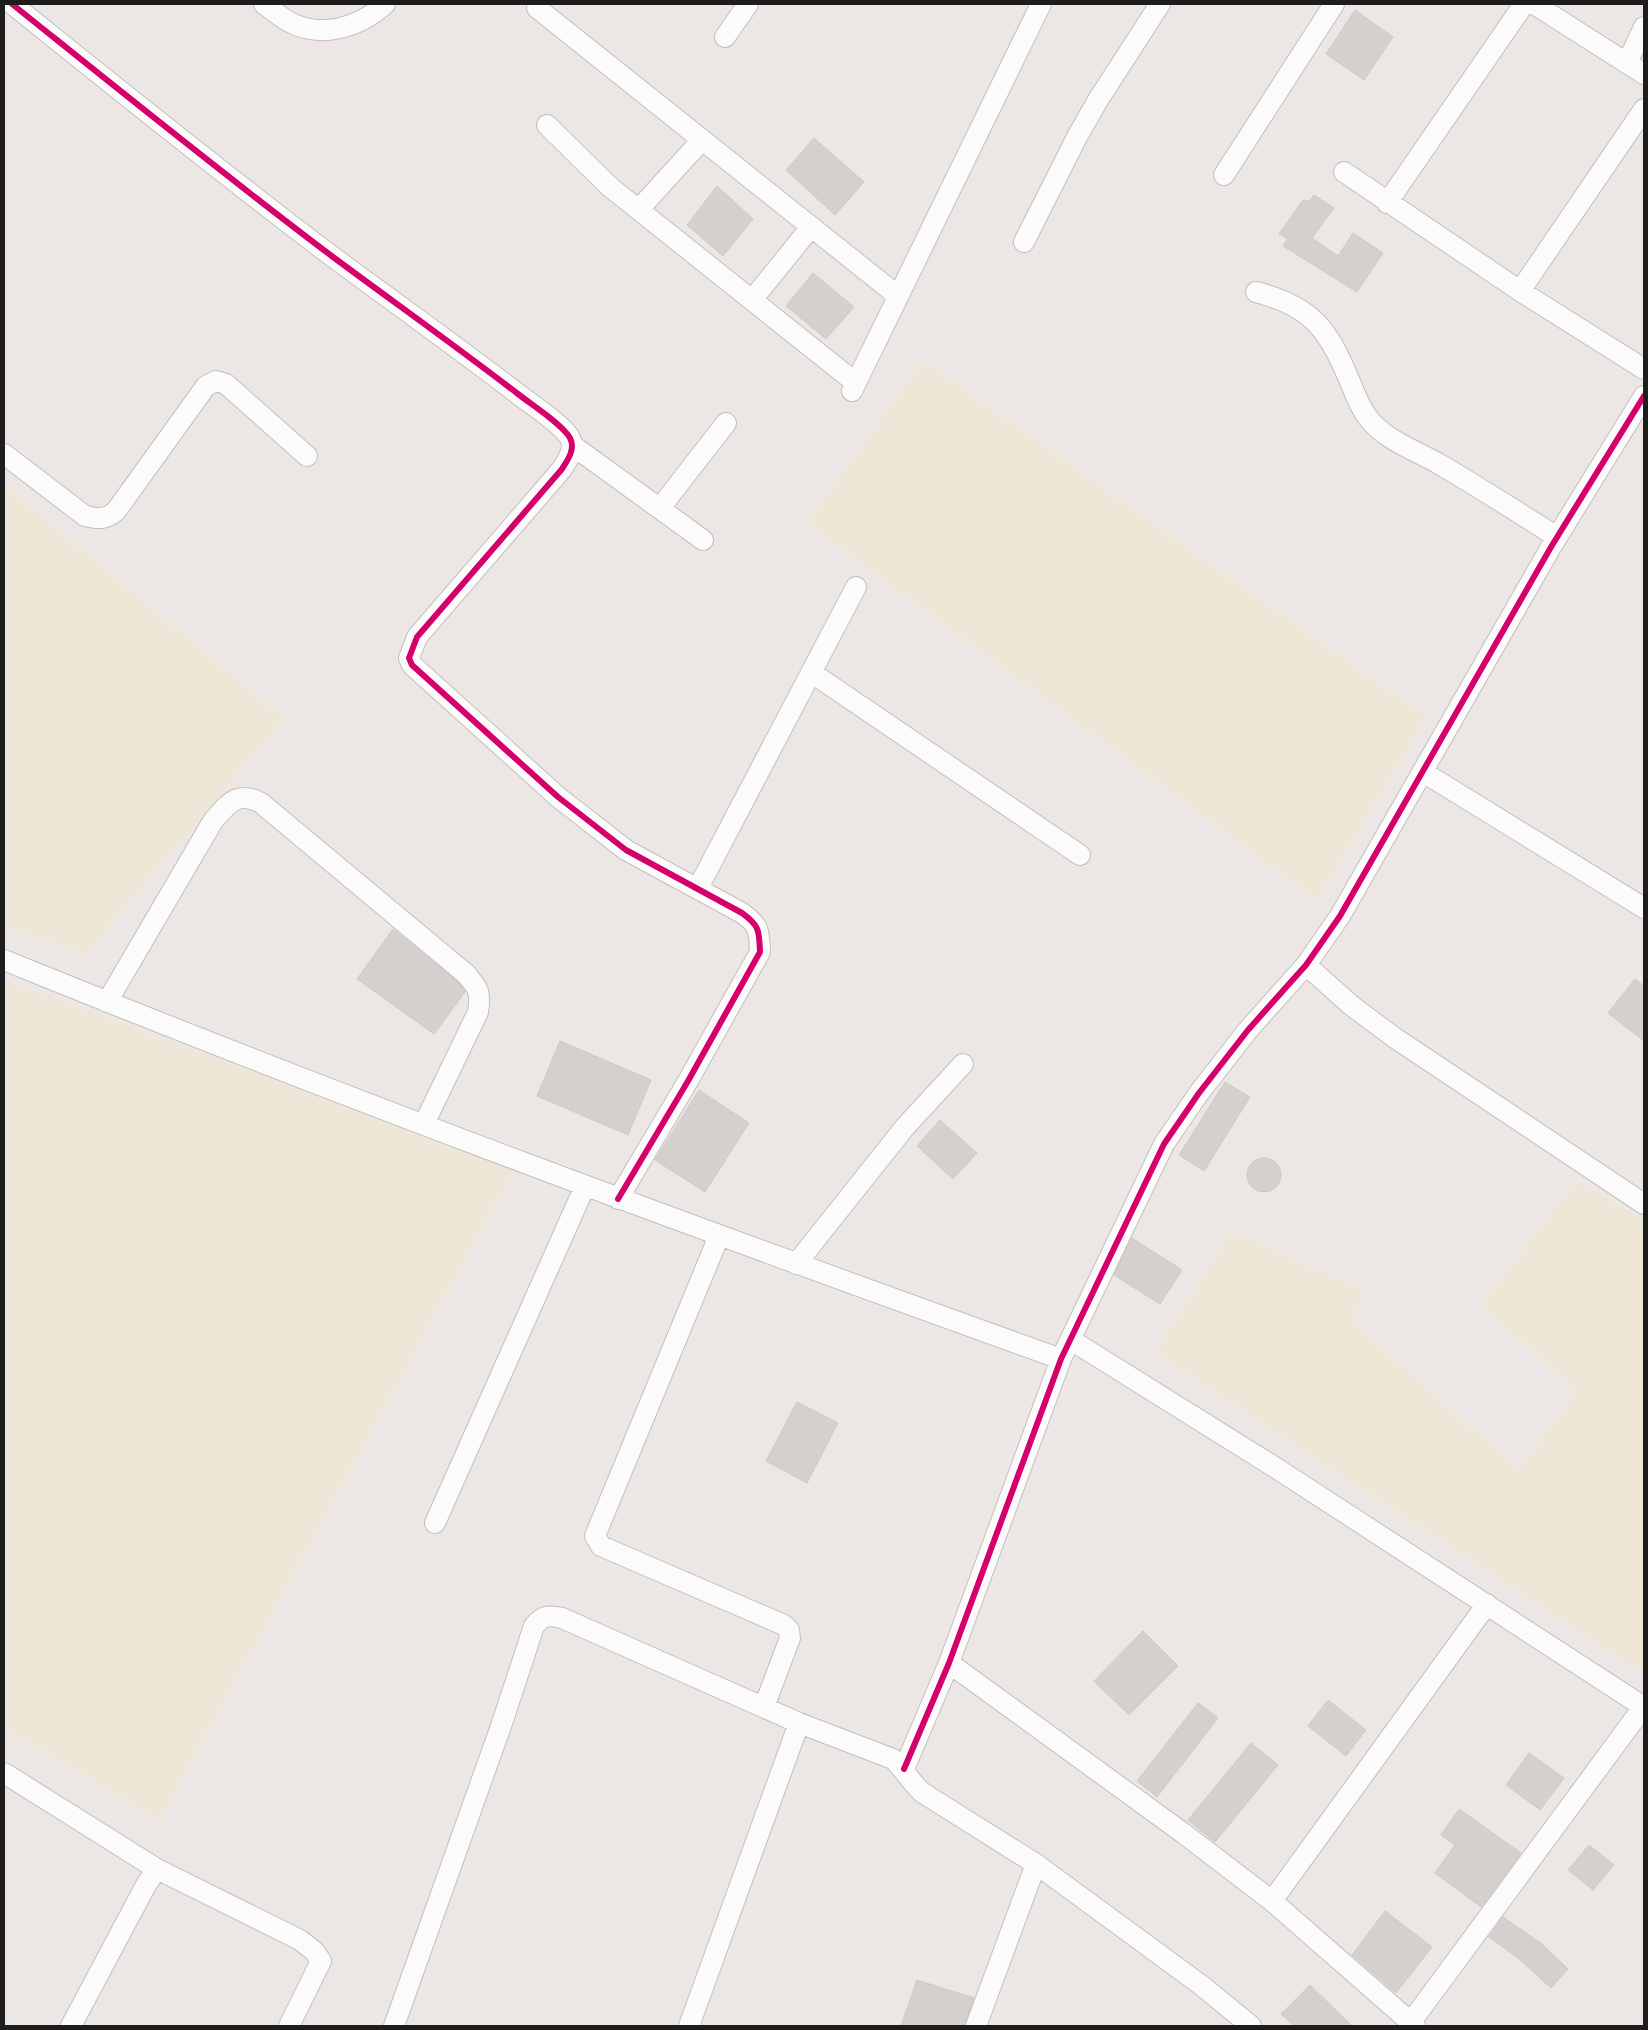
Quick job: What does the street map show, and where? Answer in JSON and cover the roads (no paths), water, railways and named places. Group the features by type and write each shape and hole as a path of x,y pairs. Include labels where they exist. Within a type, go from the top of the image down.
{"street":[{"path":"12,4 332,256 540,411 564,431 572,445 703,540"},
{"path":"264,4 286,20 302,27 324,30 357,23 370,16 385,4"},
{"path":"725,37 748,4"},
{"path":"547,124 597,174 752,300 854,387 1041,4"},
{"path":"1024,242 1081,129 1160,4"},
{"path":"1224,175 1334,4"},
{"path":"1387,203 1524,4"},
{"path":"1534,4 1644,74"},
{"path":"536,8 898,296"},
{"path":"1627,64 1644,27"},
{"path":"1520,291 1644,109"},
{"path":"638,209 702,140"},
{"path":"1344,172 1387,203 1520,291 1644,369"},
{"path":"752,300 811,227"},
{"path":"1256,292 1279,298 1304,312 1318,324 1334,344 1358,400 1368,418 1380,431 1441,465 1557,537"},
{"path":"4,454 85,516 98,519 108,518 116,511 206,386 216,381 226,384 307,456"},
{"path":"904,1770 949,1662 1061,1360 1164,1144 1199,1092 1248,1030 1306,965 1340,916 1557,537 1644,396"},
{"path":"660,508 726,423"},
{"path":"572,445 569,458 562,469 417,637 409,658 412,665 558,798 626,850 698,888 755,922 760,931 760,952 688,1081 618,1198"},
{"path":"698,888 856,586"},
{"path":"812,672 1080,854"},
{"path":"1423,772 1644,908"},
{"path":"107,1002 212,822 228,804 240,797 251,798 267,808 466,974 478,987 480,999 478,1012 424,1124"},
{"path":"4,960 107,1002 585,1186 1061,1360"},
{"path":"1306,965 1352,1006 1395,1038 1644,1204"},
{"path":"796,1264 899,1134 963,1064"},
{"path":"435,1523 585,1186"},
{"path":"719,1236 595,1536 601,1546 784,1625 789,1630 790,1638 764,1707"},
{"path":"949,1662 1272,1901 1413,2024 1644,1707 1284,1473 1071,1340"},
{"path":"1272,1901 1487,1604"},
{"path":"394,2026 501,1726 534,1626 540,1618 550,1616 562,1618 799,1723 893,1759 904,1770 913,1785 923,1793 1036,1864 1201,1985 1251,2026"},
{"path":"689,2026 799,1723"},
{"path":"4,1773 157,1869 300,1940 314,1951 320,1961 289,2026"},
{"path":"976,2026 1036,1864"},
{"path":"71,2026 146,1885 157,1869"}]}
